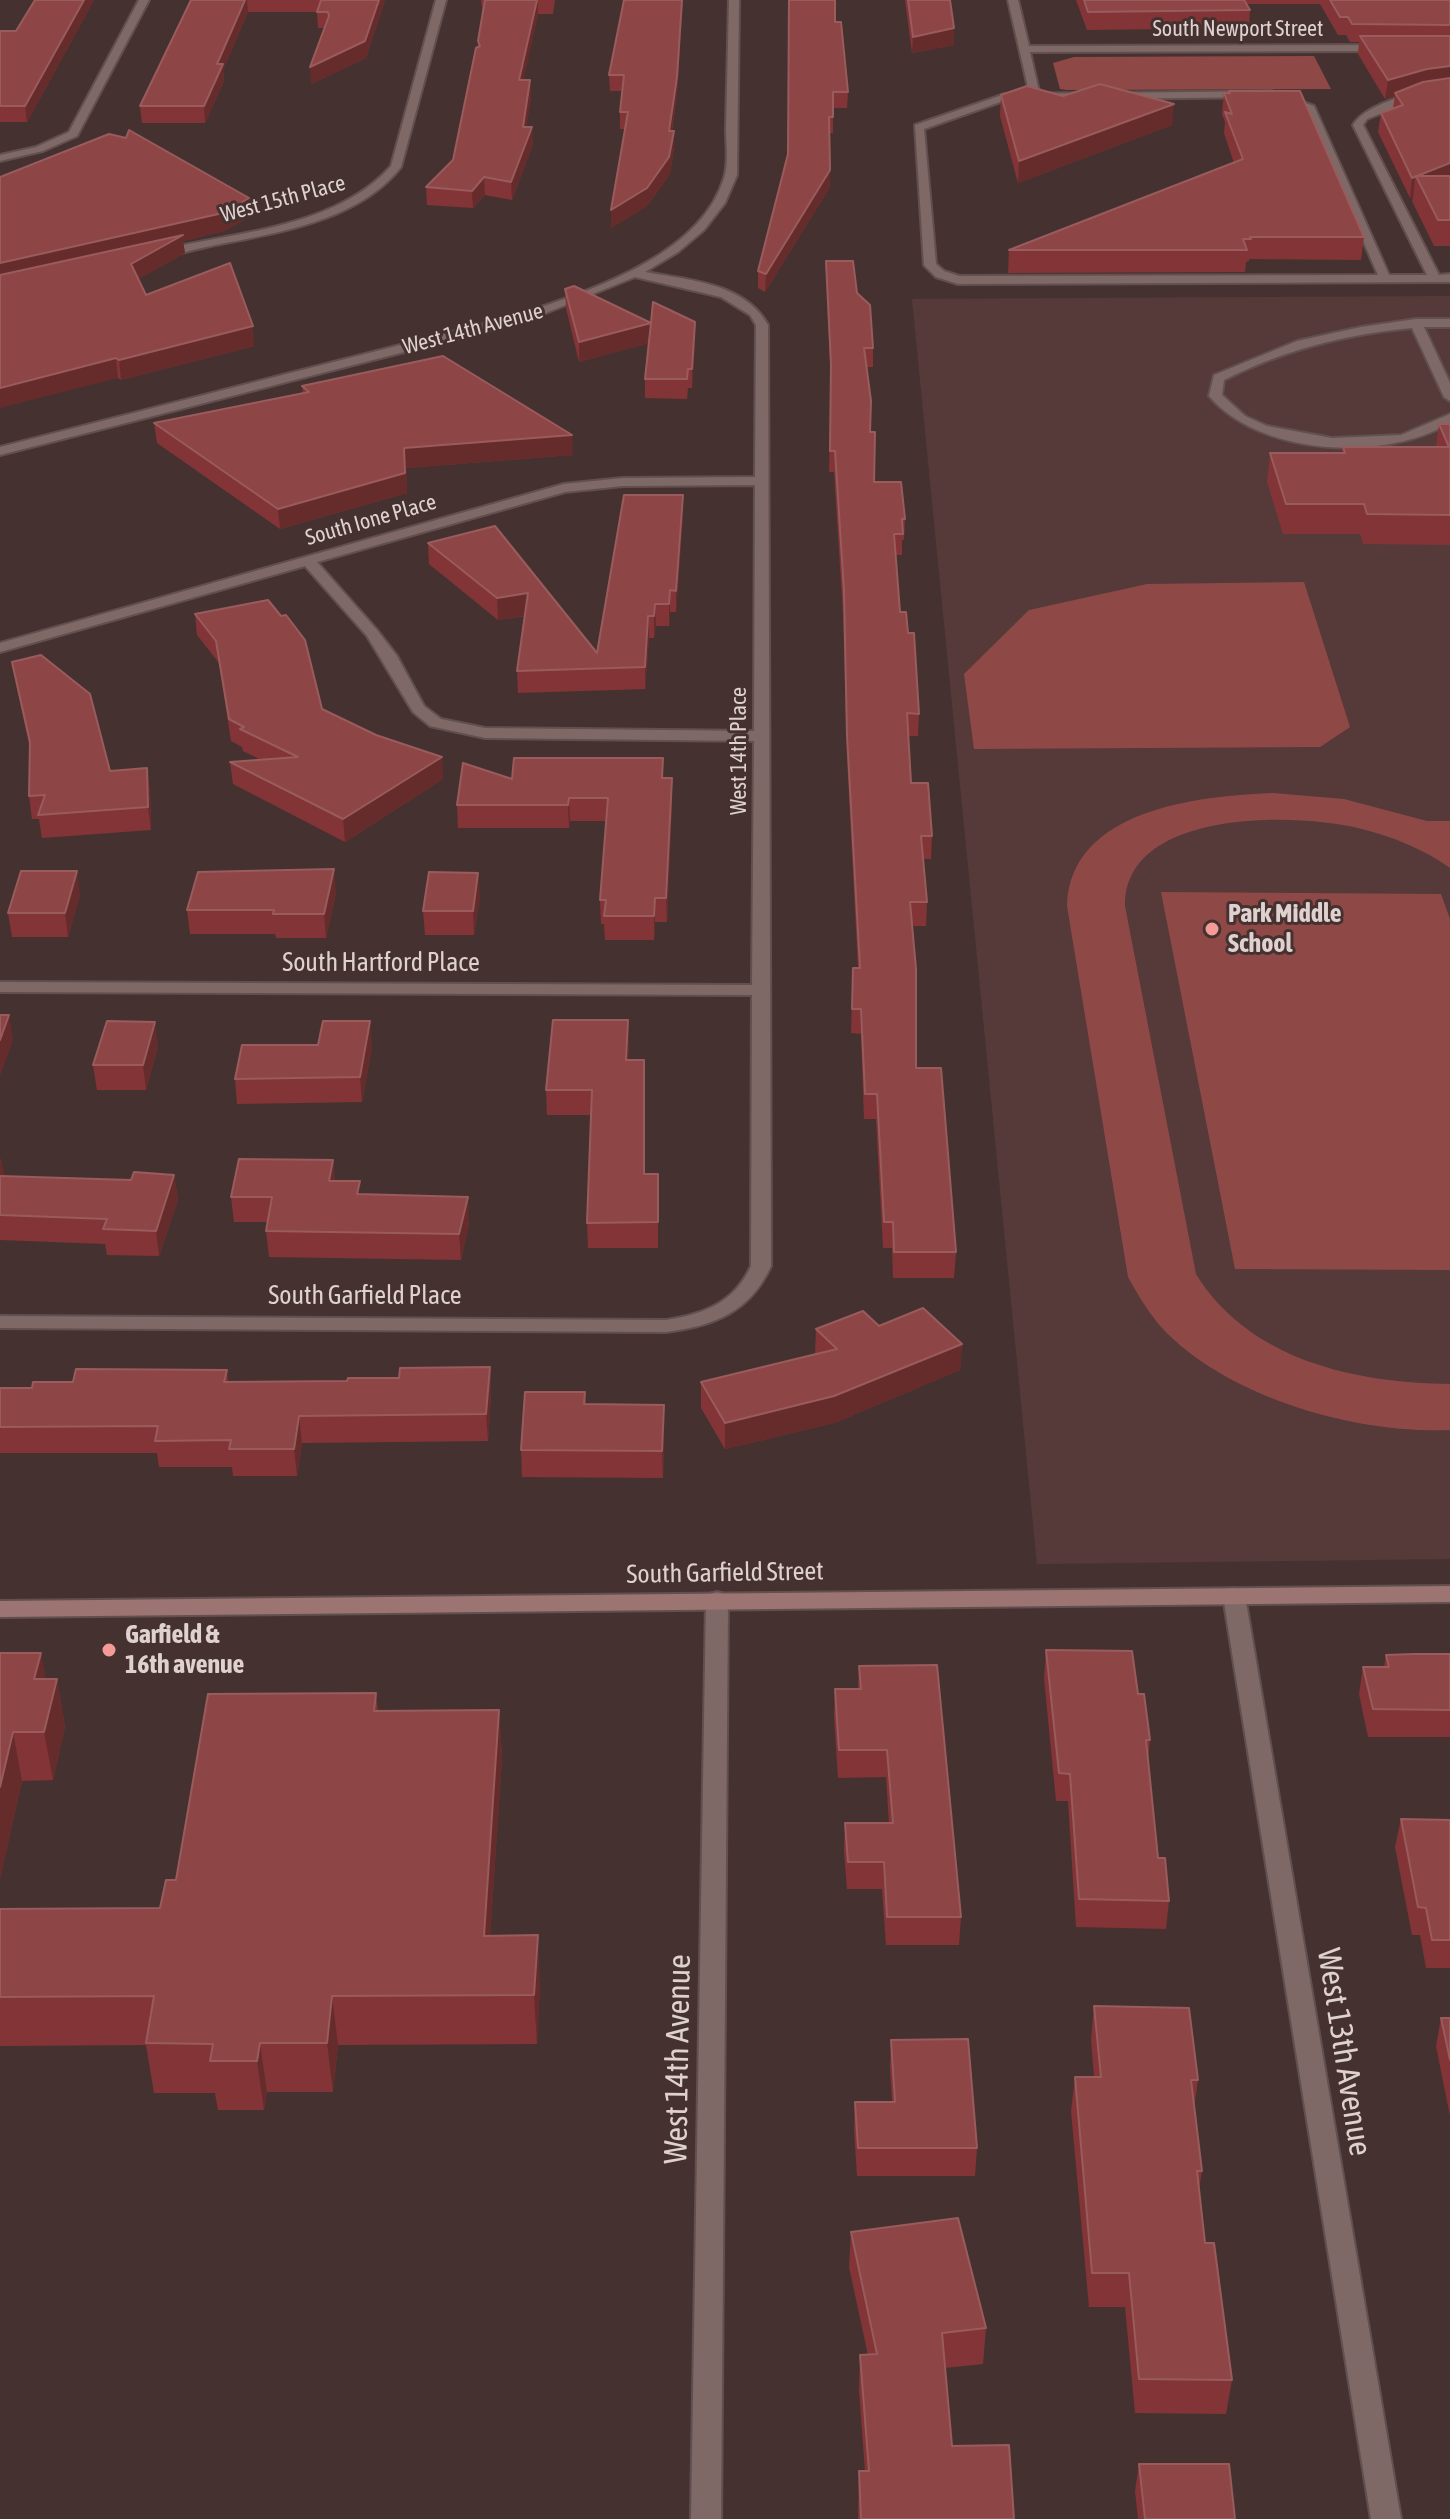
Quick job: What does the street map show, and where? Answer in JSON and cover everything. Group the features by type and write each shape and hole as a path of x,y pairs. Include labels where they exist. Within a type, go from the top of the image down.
{"street":[{"path":"0,158 39,149 73,134 144,0"},
{"name":"West 15th Place","path":"154,254 328,214 380,188 396,167 441,0"},
{"name":"West 14th Avenue","path":"0,451 522,318 592,293 667,254 697,231 726,193 731,175 734,0"},
{"path":"1013,0 1035,96"},
{"name":"South Newport Street","path":"1025,49 1402,48"},
{"path":"1434,277 1358,125 1363,117 1409,98 1437,90 1450,90"},
{"path":"1385,279 1309,106 1271,94 1005,97 919,127 930,265 940,274 958,280 1005,281 1385,279 1434,277 1450,278"},
{"name":"West 14th Place","path":"633,273 735,297 760,317 761,1266 755,1282 744,1297 727,1310"},
{"path":"1450,323 1416,323 1302,343 1245,363 1218,378 1215,396 1241,420 1275,433 1327,443 1381,441 1421,434 1450,418"},
{"path":"1416,323 1450,397"},
{"name":"South Ione Place","path":"0,648 564,488 623,482 761,481"},
{"path":"308,561 372,633 389,656 418,709 436,723 485,733 761,736"},
{"name":"South Hartford Place","path":"0,987 762,990"},
{"name":"South Garfield Place","path":"0,1322 666,1326 706,1319 727,1310"},
{"name":"South Garfield Street","path":"0,1609 1450,1594"},
{"name":"West 13th Avenue","path":"1234,1596 1386,2519"},
{"name":"West 14th Avenue","path":"706,2519 717,1600"}],"shaded area":[{"path":"1314,56 1331,89 1067,90 1060,89 1053,63 1074,57"},
{"name":"Park Middle School","path":"1450,296 1450,1559 1037,1564 912,299"},
{"path":"1304,582 1350,727 1320,747 974,749 964,674 1029,610 1147,584"},
{"path":"1273,793 1344,799 1427,821 1450,821 1450,868 1408,844 1362,829 1333,823 1258,820 1218,825 1182,835 1152,851 1132,874 1125,906 1196,1274 1218,1303 1245,1327 1307,1361 1378,1378 1450,1384 1450,1430 1375,1426 1296,1407 1257,1392 1189,1353 1157,1322 1128,1277 1067,906 1074,873 1090,848 1114,828 1143,814 1210,798"},
{"path":"1161,892 1441,894 1450,919 1450,1270 1235,1269"}],"building":[{"path":"35,0 84,0 25,106 0,106 0,31 16,31"},
{"path":"191,0 245,0 217,64 223,64 204,106 140,106"},
{"path":"321,0 379,0 365,41 310,67 329,16 328,12 317,12"},
{"path":"485,0 537,0 519,80 530,80 523,127 532,127 511,182 484,177 472,191 426,187 453,160 476,48 480,46 478,41"},
{"path":"624,0 682,0 677,77 669,131 674,131 669,157 647,188 611,210 628,112 620,112 624,75 609,75"},
{"path":"789,0 835,0 835,22 841,22 848,92 833,92 833,117 829,117 830,170 766,274 758,271 788,154"},
{"path":"908,0 950,0 954,28 913,37"},
{"path":"1084,0 1244,0 1250,10 1088,12"},
{"path":"1330,0 1450,0 1450,25 1352,24 1348,17 1340,17"},
{"path":"1360,36 1450,36 1450,66 1388,80"},
{"path":"1450,78 1450,163 1412,178 1381,113 1403,105 1395,93 1423,82"},
{"path":"1100,84 1174,104 1019,161 1001,95 1027,86 1063,96"},
{"path":"1300,91 1364,237 1250,237 1243,239 1247,250 1009,250 1243,159 1225,112 1232,114 1224,93"},
{"path":"129,130 249,198 223,213 0,263 0,177 109,134 126,138"},
{"path":"1416,176 1450,176 1450,220 1438,220"},
{"path":"183,235 131,264 146,295 230,263 253,326 0,388 0,275"},
{"path":"826,261 853,261 857,293 870,305 873,348 864,348 871,401 870,432 875,432 874,482 901,482 905,519 902,519 903,534 894,534 900,612 906,612 908,633 914,633 919,714 907,713 911,783 928,783 932,836 921,836 927,902 910,902 916,969 916,1068 941,1068 956,1252 894,1252 893,1222 884,1222 877,1094 865,1094 861,1009 852,1009 853,968 860,968 847,735 844,591 835,451 830,451 831,364"},
{"path":"574,286 651,323 579,342 565,289"},
{"path":"653,302 695,322 692,369 688,369 687,379 645,379"},
{"path":"443,356 572,435 404,448 405,473 278,509 154,423 309,392 302,386"},
{"path":"1439,424 1450,424 1450,515 1367,514 1364,504 1286,504 1270,453 1345,453 1343,447 1449,447"},
{"path":"624,495 683,495 676,591 670,590 669,604 655,604 654,616 648,616 645,667 517,671 528,593 497,598 428,543 495,526 597,653"},
{"path":"268,600 281,616 286,615 305,640 322,709 376,735 442,757 343,819 230,762 298,757 240,729 244,727 229,719 216,641 195,614"},
{"path":"41,655 90,694 110,771 147,768 148,807 38,815 45,795 29,796 30,742 12,662"},
{"path":"514,758 663,758 662,778 672,778 666,898 655,898 654,916 604,916 606,900 600,900 608,798 569,798 568,805 457,805 463,763 512,779"},
{"path":"334,869 324,914 273,914 274,910 187,910 198,872"},
{"path":"21,871 77,871 65,913 8,913"},
{"path":"429,872 478,873 473,911 423,911"},
{"path":"0,1015 9,1015 0,1040"},
{"path":"553,1020 628,1020 626,1060 644,1060 644,1174 658,1174 658,1222 587,1223 592,1090 546,1090"},
{"path":"107,1021 155,1022 143,1065 93,1065"},
{"path":"323,1021 370,1021 360,1077 235,1079 242,1045 318,1045"},
{"path":"239,1159 333,1160 329,1181 360,1181 357,1194 468,1197 459,1234 266,1231 272,1197 231,1197"},
{"path":"134,1172 174,1175 156,1231 103,1229 107,1219 0,1215 0,1176 131,1180"},
{"path":"923,1308 962,1344 834,1396 725,1423 701,1382 837,1349 816,1329 863,1311 879,1326"},
{"path":"490,1367 486,1414 299,1416 294,1449 229,1449 231,1440 155,1441 158,1426 0,1427 0,1388 32,1388 33,1382 73,1382 76,1369 227,1370 224,1382 347,1381 348,1378 399,1378 400,1368"},
{"path":"525,1392 585,1392 584,1404 664,1405 662,1451 521,1450"},
{"path":"1046,1650 1132,1651 1138,1694 1144,1694 1158,1858 1165,1858 1169,1901 1079,1899 1070,1774 1059,1773"},
{"path":"0,1653 41,1653 34,1679 57,1679 44,1732 13,1732 0,1787"},
{"path":"1450,1654 1450,1710 1373,1709 1363,1667 1389,1667 1386,1655"},
{"path":"937,1665 961,1917 887,1917 884,1862 848,1862 845,1823 893,1823 887,1750 839,1750 835,1689 861,1689 859,1666"},
{"path":"376,1693 374,1711 499,1710 484,1936 538,1935 534,1995 332,1996 327,2043 260,2043 257,2061 210,2061 213,2044 146,2043 154,1996 0,1997 0,1909 160,1908 166,1880 176,1880 208,1694"},
{"path":"1401,1819 1450,1820 1450,1940 1432,1940 1426,1908 1418,1907"},
{"path":"1094,2006 1189,2008 1198,2080 1191,2080 1202,2171 1197,2171 1205,2243 1214,2243 1232,2380 1139,2379 1129,2273 1092,2273 1075,2077 1101,2077"},
{"path":"1441,2018 1450,2018 1450,2060"},
{"path":"968,2039 977,2148 858,2148 855,2102 895,2102 891,2040"},
{"path":"958,2218 986,2328 942,2333 952,2446 1009,2445 1014,2519 861,2519 859,2471 869,2471 860,2355 877,2354 851,2232"},
{"path":"1139,2464 1229,2464 1235,2519 1145,2519"}],"place":[{"name":"Park Middle School","path":"1212,929"},
{"name":"Garfield & 16th avenue","path":"109,1650"}]}
